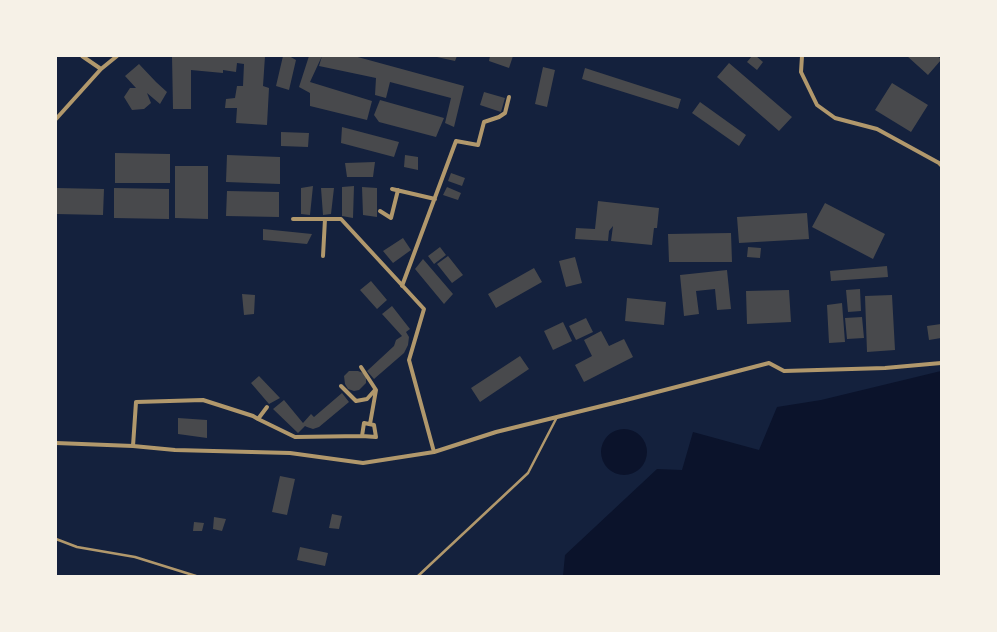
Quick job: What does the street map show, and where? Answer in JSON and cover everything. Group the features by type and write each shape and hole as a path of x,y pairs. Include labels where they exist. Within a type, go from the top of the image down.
{"street":[{"path":"82,56 100,69"},
{"path":"56,119 100,69 117,56"},
{"path":"802,56 801,72 817,105 835,118 876,129 941,165"},
{"path":"402,286 456,141 478,145 484,122 499,117 505,113 509,97"},
{"path":"392,189 434,199"},
{"path":"380,211 391,218 398,190"},
{"path":"293,219 341,219 424,310 409,360 434,452"},
{"path":"323,256 325,219"},
{"path":"56,443 133,446 175,450 290,453 363,463 434,452 496,432 769,363 784,370 885,368 941,363"},
{"path":"361,367 376,390 370,424"},
{"path":"341,386 356,401 367,399 376,390"},
{"path":"133,446 136,402 203,400 253,416 295,437 376,437 374,425 364,423 362,436"},
{"path":"258,419 267,407"}],"lane":[{"path":"418,576 528,473 557,417"},
{"path":"56,539 77,547 135,557 196,576"}],"water":[{"path":"941,371 941,576 563,576 565,555 657,469 682,470 693,432 759,450 777,407 821,400"},
{"path":"619,429 629,429 637,433 643,439 647,447 647,457 643,465 637,471 629,475 619,475 611,471 605,465 601,457 601,447 605,439 611,433"}],"building":[{"path":"172,56 265,56 263,86 269,88 267,125 236,123 237,108 225,108 226,99 235,98 237,86 243,86 244,64 237,63 236,72 223,70 223,73 191,70 191,109 173,109"},
{"path":"283,56 289,56 296,60 289,90 276,86"},
{"path":"309,56 322,56 310,82 372,101 367,120 310,106 310,93 299,87"},
{"path":"322,56 354,56 464,86 454,127 445,123 451,98 390,82 386,98 375,95 376,78 319,66"},
{"path":"437,56 457,56 455,61"},
{"path":"490,56 513,56 509,68 489,61"},
{"path":"752,56 756,56 763,62 757,70 747,62"},
{"path":"907,56 937,56 941,60 928,75"},
{"path":"729,63 792,117 779,131 717,77"},
{"path":"139,64 167,92 160,104 147,93 151,103 144,109 132,110 124,97 130,88 136,88 125,76"},
{"path":"543,67 555,70 547,107 535,104"},
{"path":"585,68 681,99 678,109 582,79"},
{"path":"892,83 928,105 911,132 875,110"},
{"path":"484,92 505,98 501,112 480,105"},
{"path":"380,100 444,118 436,137 379,122 374,115"},
{"path":"700,102 746,135 739,146 692,113"},
{"path":"342,127 399,142 394,157 341,143"},
{"path":"281,132 309,133 308,147 281,146"},
{"path":"115,153 170,154 170,183 115,183"},
{"path":"227,155 280,157 280,184 226,182"},
{"path":"405,155 418,157 418,170 404,167"},
{"path":"375,162 373,177 347,177 345,163"},
{"path":"175,166 208,166 208,219 175,218"},
{"path":"451,173 465,178 462,186 448,181"},
{"path":"313,186 310,215 301,214 301,188"},
{"path":"354,186 353,218 342,216 342,187"},
{"path":"362,187 377,188 377,217 363,215"},
{"path":"447,187 461,193 458,200 443,195"},
{"path":"56,188 104,189 103,215 56,214"},
{"path":"114,188 169,189 169,219 114,218"},
{"path":"321,188 334,188 331,214 323,215"},
{"path":"227,191 279,192 279,217 226,216"},
{"path":"598,201 659,208 657,228 654,228 652,245 611,241 613,226 609,231 608,241 575,239 576,228 595,229"},
{"path":"825,203 885,234 873,259 812,227"},
{"path":"807,213 809,239 739,243 737,217"},
{"path":"263,229 312,234 307,244 263,240"},
{"path":"731,233 732,262 669,262 668,234"},
{"path":"403,238 411,250 393,263 383,251"},
{"path":"440,247 446,255 434,264 428,256"},
{"path":"748,247 761,248 760,258 747,257"},
{"path":"448,256 463,275 452,283 437,264"},
{"path":"575,257 582,283 566,287 559,261"},
{"path":"423,259 453,294 444,304 415,269"},
{"path":"887,266 888,277 831,281 830,271"},
{"path":"534,268 542,282 496,308 488,294"},
{"path":"727,270 731,309 717,310 715,289 696,291 699,314 684,316 680,275"},
{"path":"371,281 387,300 377,309 360,290"},
{"path":"860,289 861,311 848,312 846,290"},
{"path":"789,290 791,322 747,324 746,291"},
{"path":"242,294 255,295 254,314 244,315"},
{"path":"892,295 895,350 867,352 865,296"},
{"path":"627,298 666,302 664,325 625,321"},
{"path":"842,303 845,342 829,343 827,305"},
{"path":"392,306 410,329 406,332 409,337 408,345 404,353 374,379 367,371 394,346 396,340 402,336 382,314"},
{"path":"862,317 864,338 847,339 845,318"},
{"path":"586,318 593,332 576,340 569,326"},
{"path":"563,322 572,341 553,350 544,331"},
{"path":"941,324 941,338 929,340 927,326"},
{"path":"601,331 609,346 624,339 633,357 584,382 575,365 592,356 584,340"},
{"path":"520,356 529,369 480,402 471,388"},
{"path":"349,371 358,371 366,374 366,383 359,390 354,391 348,389 345,384 344,376"},
{"path":"259,376 280,398 269,404 251,383"},
{"path":"342,393 349,402 319,427 313,429 305,426 298,433 273,409 284,400 303,423 311,414 314,417"},
{"path":"178,418 207,420 207,438 178,434"},
{"path":"280,476 295,479 287,515 272,512"},
{"path":"332,514 342,516 339,529 329,528"},
{"path":"214,517 226,519 222,531 213,529"},
{"path":"194,522 204,523 202,531 193,531"},
{"path":"300,547 328,553 325,566 297,560"}]}
